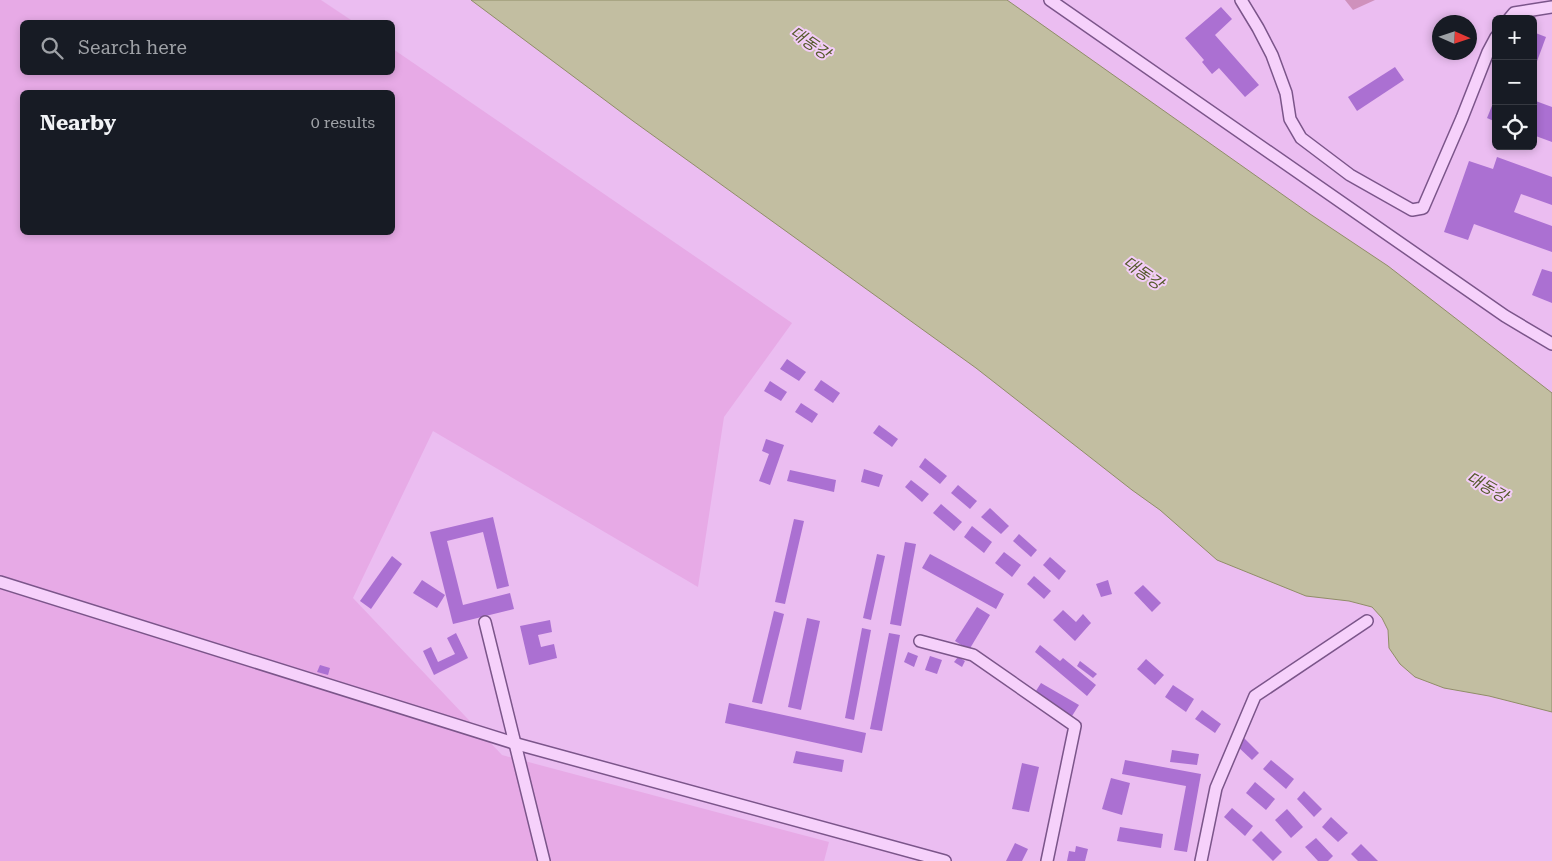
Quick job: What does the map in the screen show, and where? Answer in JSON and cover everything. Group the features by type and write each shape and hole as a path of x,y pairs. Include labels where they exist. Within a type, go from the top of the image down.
{"street":[{"path":"1050,0 1504,316 1552,344"},
{"path":"1241,0 1272,55 1286,94 1290,119 1301,138 1350,175 1412,210 1423,208 1492,44"},
{"path":"1512,15 1514,13 1552,7"},
{"path":"0,582 517,744 945,861"},
{"path":"1201,861 1216,788 1255,696 1367,621"},
{"path":"485,622 517,744 544,861"},
{"path":"920,642 973,655 1075,726 1047,861"}],"shaded area":[{"path":"0,0 321,0 351,20 20,20 20,75 395,75 395,50 792,323 724,417 698,587 433,431 353,598 502,755 829,842 824,861 0,861"},
{"path":"1345,0 1375,0 1353,10"}],"water":[{"name":"대동강","path":"471,0 1007,0 1310,214 1388,266 1552,393 1552,712 1489,696 1444,688 1415,677 1400,664 1389,648 1388,630 1382,618 1372,607 1349,601 1306,596 1217,560 1160,510 976,368 633,121"}],"building":[{"path":"1221,7 1232,19 1215,35 1259,85 1245,97 1219,68 1212,74 1202,62 1204,60 1185,38"},
{"path":"1537,34 1546,37 1537,61"},
{"path":"1395,67 1404,80 1357,111 1348,97"},
{"path":"1537,101 1552,107 1552,142 1537,136"},
{"path":"1492,106 1492,120 1487,118"},
{"path":"1497,157 1552,177 1552,205 1521,194 1514,212 1552,226 1552,252 1474,224 1468,240 1444,232 1469,161 1493,169"},
{"path":"1542,269 1552,272 1552,303 1532,295"},
{"path":"787,359 806,372 799,381 780,369"},
{"path":"821,380 840,393 833,403 814,390"},
{"path":"770,381 787,392 781,401 764,391"},
{"path":"801,403 818,414 812,423 795,412"},
{"path":"879,425 898,439 892,447 873,433"},
{"path":"766,439 784,445 770,485 759,481 769,454 762,451"},
{"path":"925,458 947,476 940,484 919,467"},
{"path":"864,469 883,475 879,487 861,482"},
{"path":"790,470 836,480 834,492 787,481"},
{"path":"911,480 929,494 922,502 905,487"},
{"path":"958,485 977,501 970,509 951,493"},
{"path":"941,504 962,522 954,531 933,513"},
{"path":"990,508 1009,526 1001,534 981,517"},
{"path":"493,517 509,586 497,589 483,532 447,541 463,605 510,593 514,609 453,624 430,532"},
{"path":"794,519 804,521 785,604 775,602"},
{"path":"972,526 992,542 984,553 964,537"},
{"path":"1019,534 1037,550 1031,557 1013,541"},
{"path":"905,542 916,544 901,626 890,624"},
{"path":"1004,552 1021,565 1012,577 995,563"},
{"path":"877,554 885,556 871,620 863,618"},
{"path":"930,554 1004,594 996,609 922,568"},
{"path":"392,556 402,564 371,609 360,601"},
{"path":"1050,557 1066,571 1059,580 1043,565"},
{"path":"1034,576 1051,591 1044,599 1027,584"},
{"path":"422,580 445,595 437,608 413,593"},
{"path":"1108,580 1112,594 1101,597 1096,584"},
{"path":"1143,585 1161,603 1152,612 1134,593"},
{"path":"977,607 990,615 969,650 955,641"},
{"path":"1063,610 1076,622 1083,614 1091,623 1075,641 1053,620"},
{"path":"774,611 784,614 762,704 752,702"},
{"path":"807,618 820,621 801,710 788,707"},
{"path":"550,620 552,632 538,635 541,647 554,644 557,658 529,665 520,626"},
{"path":"862,628 871,630 854,720 845,718"},
{"path":"456,633 468,658 434,675 423,651 431,647 438,662 455,654 447,638"},
{"path":"889,633 900,635 882,731 870,729"},
{"path":"1040,645 1060,661 1063,658 1096,685 1087,696 1035,652"},
{"path":"908,652 918,656 914,667 904,662"},
{"path":"930,656 942,660 937,674 925,670"},
{"path":"958,657 965,661 962,667 954,662"},
{"path":"1146,659 1164,675 1155,685 1137,669"},
{"path":"1080,661 1097,674 1093,678 1077,666"},
{"path":"320,665 330,668 328,675 317,672"},
{"path":"1041,683 1079,705 1072,716 1034,694"},
{"path":"1173,685 1194,699 1186,712 1165,697"},
{"path":"729,703 866,733 862,753 725,723"},
{"path":"1202,710 1221,724 1215,733 1195,719"},
{"path":"1244,738 1259,753 1252,760 1237,746"},
{"path":"1172,750 1199,754 1197,765 1170,762"},
{"path":"796,751 844,760 842,772 793,763"},
{"path":"1125,760 1201,774 1187,852 1174,850 1186,786 1122,774"},
{"path":"1271,760 1294,779 1286,789 1263,769"},
{"path":"1022,763 1039,767 1029,812 1012,809"},
{"path":"1111,778 1130,783 1122,815 1102,809"},
{"path":"1255,782 1275,799 1266,810 1246,793"},
{"path":"1304,791 1322,809 1314,817 1297,799"},
{"path":"1232,808 1253,826 1245,836 1224,817"},
{"path":"1287,809 1303,827 1291,838 1275,820"},
{"path":"1331,817 1348,833 1338,842 1322,827"},
{"path":"1120,827 1163,834 1161,848 1117,841"},
{"path":"1261,831 1282,852 1273,861 1252,840"},
{"path":"1316,838 1333,856 1328,861 1318,861 1305,847"},
{"path":"1015,843 1028,849 1022,861 1006,861"},
{"path":"1361,844 1378,861 1358,861 1351,854"},
{"path":"1076,846 1088,849 1085,861 1067,861 1069,851 1075,852"}]}
